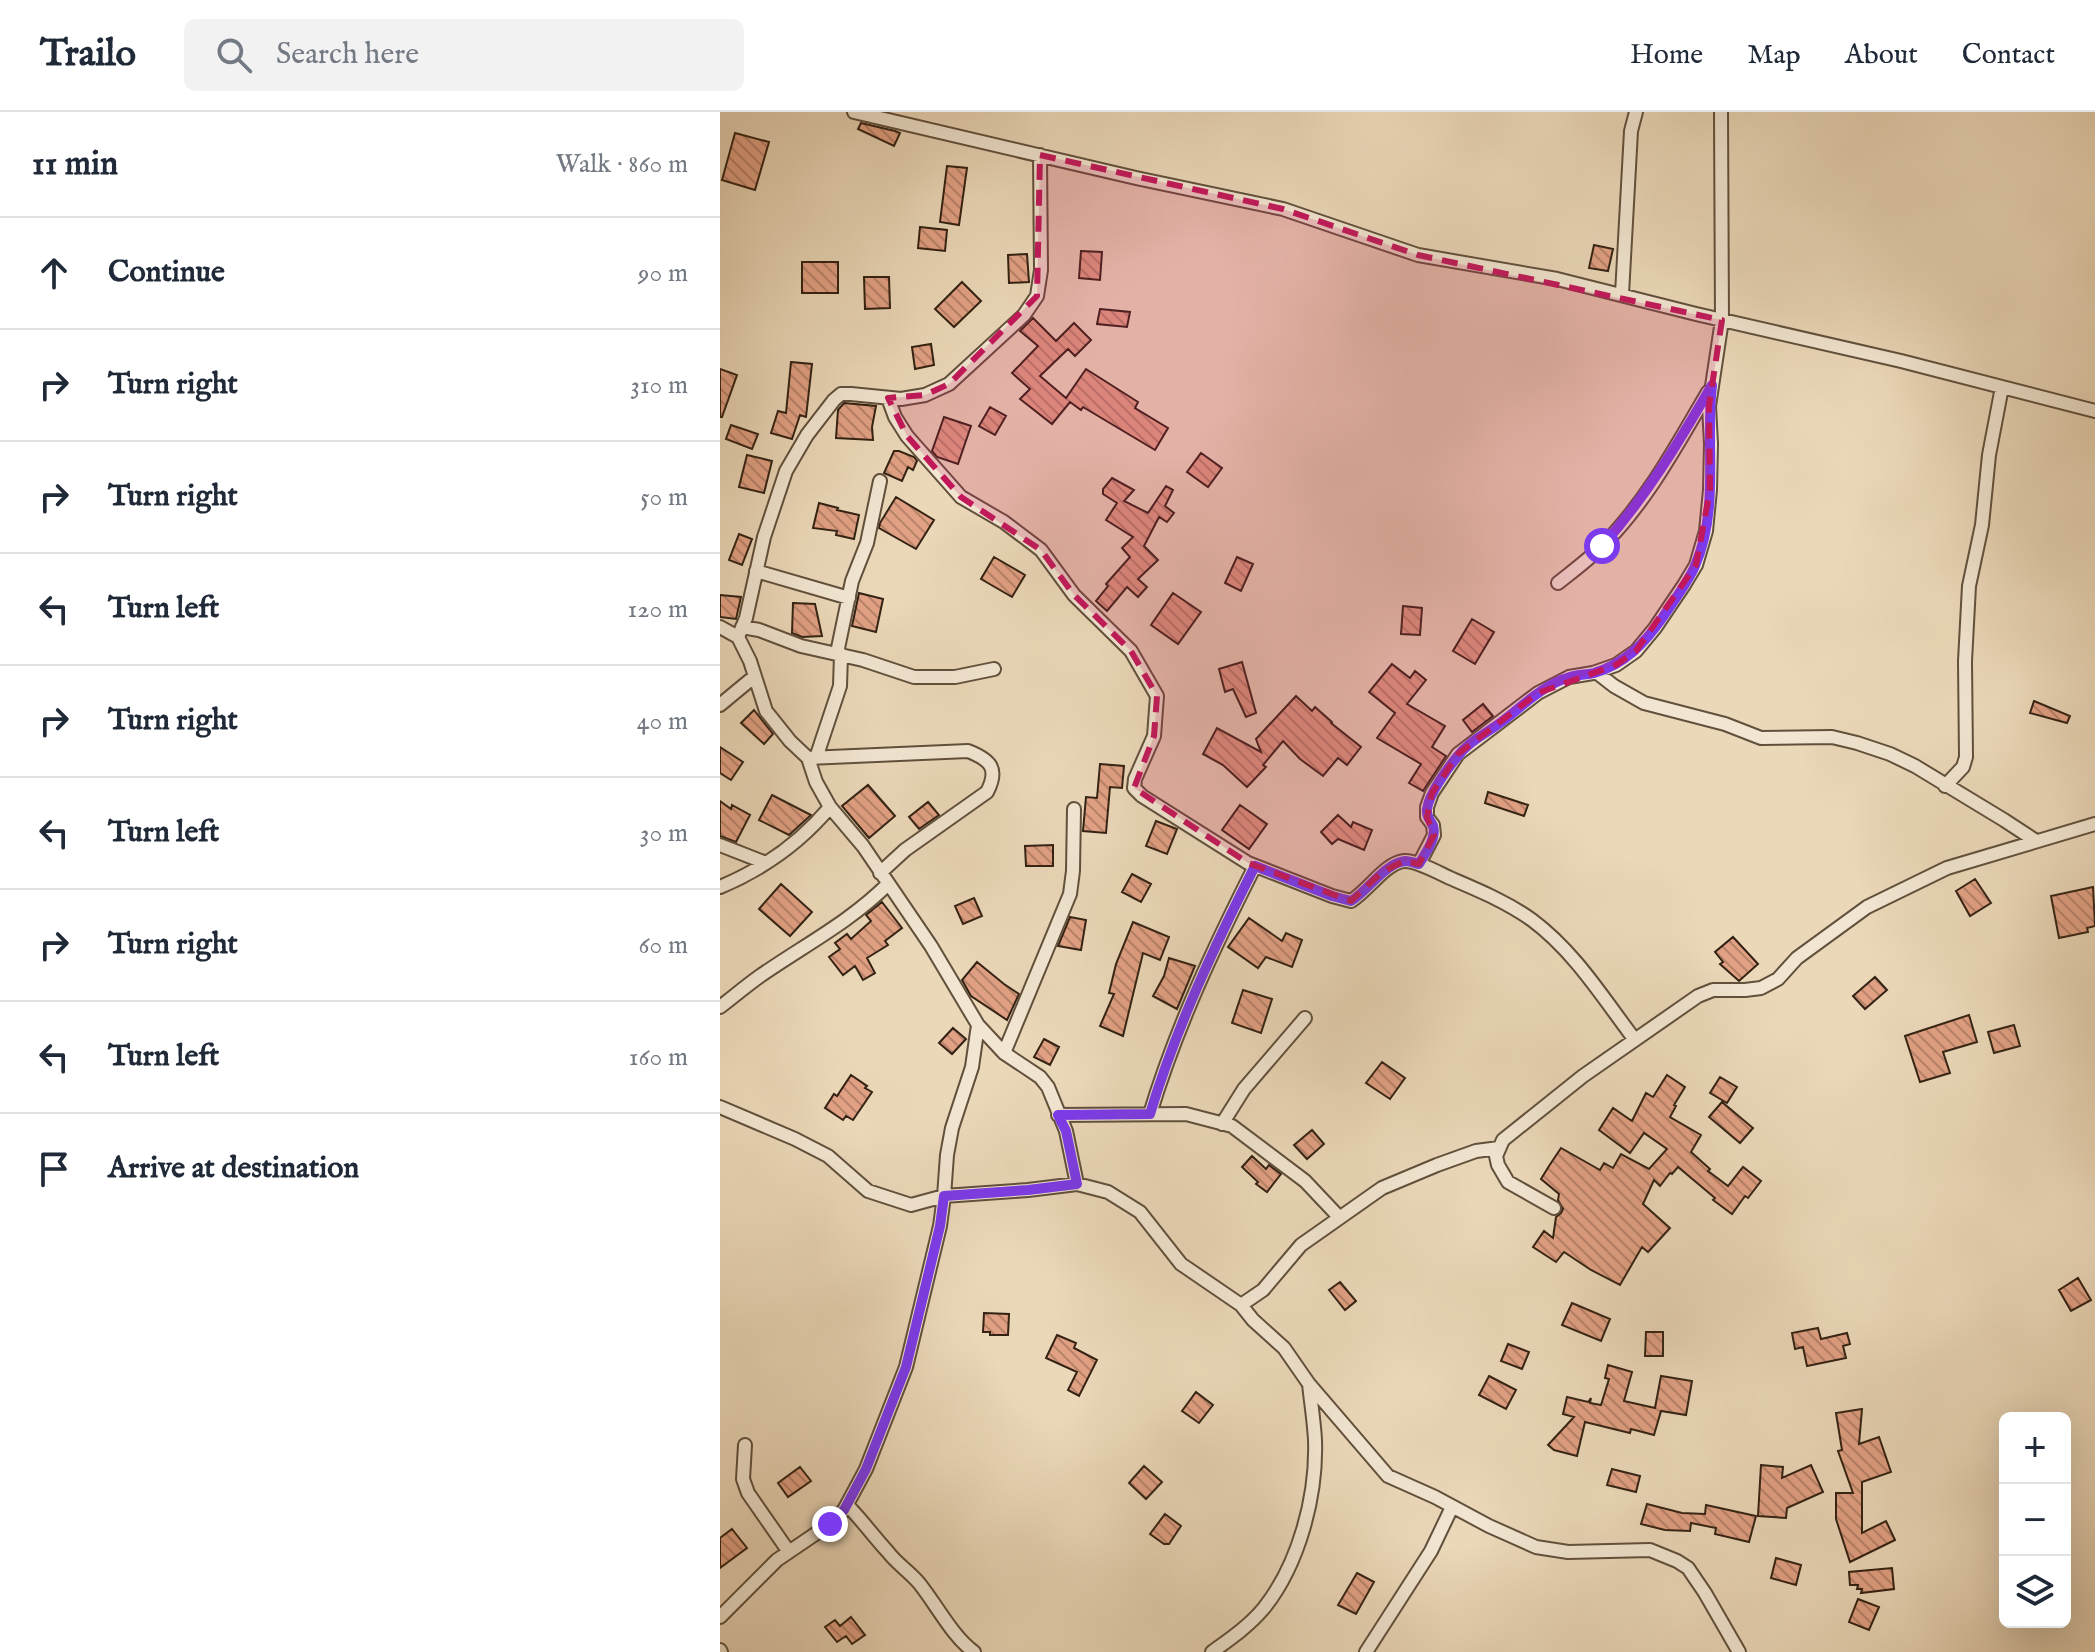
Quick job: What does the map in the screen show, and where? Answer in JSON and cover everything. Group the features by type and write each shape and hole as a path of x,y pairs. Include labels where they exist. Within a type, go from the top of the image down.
{"street":[{"path":"854,112 1283,209 1418,255 1557,279 2095,411"},
{"path":"1622,294 1631,131 1636,112"},
{"path":"1419,864 1434,835 1433,825 1427,817 1427,807 1432,793 1458,754 1538,693 1569,677 1616,665 1636,651 1655,628 1696,565 1706,531 1710,490 1709,406 1722,320 1721,112"},
{"path":"720,1007 758,977 846,921 870,902 905,850 987,792 993,780 992,767 982,756 968,751 812,758 790,741 766,711 740,632 764,537 786,471 807,435 834,400 841,394 901,399 925,395 949,384 1024,315 1037,296 1041,270 1040,155"},
{"path":"1558,583 1602,546 1619,527 1662,470 1712,385"},
{"path":"1945,786 1963,767 1966,757 1965,661 1969,586 1982,525 1989,455 2002,387"},
{"path":"888,398 907,436 961,497 1004,522 1041,550 1074,595 1131,651 1157,696 1154,736 1135,779 1134,788 1142,796 1255,866 1332,896 1351,901 1361,895 1382,872 1404,861 1419,864 1486,893 1531,920 1559,944 1583,969 1635,1040"},
{"path":"880,481 867,543 852,581 839,653 840,686 812,758 816,782 830,807 863,846 931,946 978,1025 1004,1053 1040,1077 1048,1087 1066,1131 1077,1184"},
{"path":"756,571 849,598"},
{"path":"720,627 740,632 759,630 801,646 839,653 914,677 955,677 994,669"},
{"path":"1596,672 1644,703 1725,724 1761,738 1832,737 1857,743 1915,766 2036,841"},
{"path":"720,705 755,676"},
{"path":"720,887 786,851 811,830 830,807"},
{"path":"1004,1053 1070,894 1074,809"},
{"path":"1554,1208 1508,1182 1496,1156 1503,1140 1583,1076 1698,996 1713,990 1761,988 1778,979 1797,958 1867,907 1947,868 2095,824"},
{"path":"720,845 766,863"},
{"path":"1150,1114 1180,1025 1255,866"},
{"path":"1222,1124 1244,1089 1305,1018"},
{"path":"720,1617 777,1560 830,1524 847,1505 866,1469 906,1367 940,1226 952,1128 972,1067 978,1025"},
{"path":"720,1107 828,1156 868,1191 911,1205 944,1196 1077,1184 1108,1192 1140,1212 1181,1264 1241,1305 1284,1348 1309,1384 1388,1476 1536,1547 1568,1552 1650,1550 1664,1554 1688,1568 1739,1652"},
{"path":"1058,1115 1186,1114 1232,1126 1305,1181 1339,1217"},
{"path":"1241,1305 1263,1290 1301,1245 1382,1188 1476,1151 1499,1148"},
{"path":"1212,1652 1244,1628 1263,1608 1285,1578 1303,1531 1310,1509 1315,1442 1309,1384"},
{"path":"745,1445 743,1479 748,1493 789,1552"},
{"path":"847,1505 889,1554 918,1581 959,1637 974,1652"},
{"path":"1366,1652 1431,1551 1452,1507"}],"highlighted area":[{"path":"1040,155 1283,209 1418,255 1722,320 1709,406 1710,490 1696,565 1636,651 1616,665 1538,693 1458,754 1432,793 1427,817 1434,835 1419,864 1404,861 1382,872 1351,901 1248,863 1134,788 1154,736 1157,696 1131,651 1074,595 1041,550 961,497 907,436 888,398 925,395 949,384 1037,296"}],"building":[{"path":"861,123 900,133 894,146 858,129"},
{"path":"735,133 769,142 755,190 722,180"},
{"path":"947,166 967,168 959,225 940,222"},
{"path":"920,227 947,230 945,251 918,248"},
{"path":"1594,245 1613,249 1608,271 1589,268"},
{"path":"1081,251 1102,252 1100,280 1079,278"},
{"path":"1027,254 1029,282 1009,283 1008,255"},
{"path":"802,262 838,262 838,293 802,293"},
{"path":"864,277 889,277 890,308 865,309"},
{"path":"962,282 981,301 954,327 935,309"},
{"path":"1100,309 1130,312 1127,327 1097,324"},
{"path":"1033,318 1056,341 1074,323 1091,340 1075,356 1068,349 1040,376 1066,398 1086,369 1138,402 1135,408 1168,428 1155,450 1070,402 1052,424 1020,399 1030,389 1012,373 1038,346 1020,331"},
{"path":"931,344 934,365 915,369 912,347"},
{"path":"791,362 812,364 806,417 800,415 792,439 771,433 778,411 786,413"},
{"path":"720,369 737,375 722,417 720,417"},
{"path":"844,403 876,406 873,440 836,438 838,410"},
{"path":"990,407 1006,416 995,435 979,426"},
{"path":"944,417 971,426 958,464 937,457 932,451"},
{"path":"731,425 758,434 752,449 726,439"},
{"path":"894,451 914,457 917,461 913,470 908,467 902,481 884,473"},
{"path":"1201,453 1222,468 1208,487 1187,472"},
{"path":"747,455 772,461 764,493 739,487"},
{"path":"1112,478 1134,490 1124,501 1148,513 1166,486 1173,490 1165,506 1174,513 1167,522 1159,517 1144,546 1158,560 1138,579 1147,587 1138,597 1127,587 1107,611 1096,601 1108,586 1106,584 1130,557 1122,548 1133,537 1106,520 1117,503 1103,494 1103,489"},
{"path":"896,497 934,520 916,549 879,528"},
{"path":"819,503 859,515 854,539 836,535 837,531 813,528"},
{"path":"739,534 752,539 742,565 729,560"},
{"path":"994,557 1025,575 1012,597 981,579"},
{"path":"1237,557 1253,564 1241,591 1225,583"},
{"path":"859,593 883,599 876,632 852,626"},
{"path":"1173,593 1201,612 1178,644 1151,625"},
{"path":"720,595 741,597 736,619 720,617"},
{"path":"793,603 815,604 822,636 802,637 792,633"},
{"path":"1403,606 1422,608 1420,635 1401,634"},
{"path":"1472,619 1494,632 1475,664 1453,651"},
{"path":"1242,662 1256,713 1246,717 1233,689 1225,692 1219,669"},
{"path":"1392,664 1410,678 1415,671 1426,680 1407,704 1445,726 1432,747 1446,756 1423,791 1409,783 1421,764 1377,738 1395,713 1369,692"},
{"path":"1296,696 1312,711 1315,707 1361,747 1347,765 1338,758 1323,776 1283,741 1263,765 1266,767 1247,787 1223,765 1203,754 1217,728 1261,752 1256,739"},
{"path":"2034,701 2070,716 2067,723 2030,713"},
{"path":"1483,704 1493,716 1472,732 1463,720"},
{"path":"754,710 773,734 764,744 741,723"},
{"path":"720,747 743,762 731,780 720,773"},
{"path":"1100,764 1124,766 1122,788 1110,787 1106,833 1083,831 1086,797 1097,798"},
{"path":"868,785 895,816 869,838 842,806"},
{"path":"1488,792 1528,805 1524,816 1485,803"},
{"path":"772,795 811,815 789,835 759,820"},
{"path":"720,801 731,809 732,805 750,815 736,842 720,836"},
{"path":"928,802 939,815 919,829 909,817"},
{"path":"1240,805 1267,824 1249,849 1222,830"},
{"path":"1338,815 1351,827 1353,822 1372,830 1364,850 1338,839 1332,844 1321,832"},
{"path":"1156,821 1177,829 1167,854 1146,846"},
{"path":"1053,845 1053,866 1026,866 1025,846"},
{"path":"1132,874 1151,884 1141,902 1122,892"},
{"path":"1975,879 1991,903 1970,916 1956,891"},
{"path":"781,884 812,912 790,936 759,909"},
{"path":"2093,887 2095,926 2087,928 2088,932 2059,938 2051,896"},
{"path":"974,898 982,916 963,924 955,906"},
{"path":"882,902 902,928 885,941 888,945 867,958 875,973 863,980 855,966 843,975 829,957 840,949 835,943 847,934 851,939 871,921 866,915"},
{"path":"1070,917 1086,920 1081,950 1058,946"},
{"path":"1249,918 1282,941 1286,933 1302,940 1292,967 1266,957 1258,968 1228,947"},
{"path":"1133,922 1169,937 1160,960 1143,953 1123,1036 1100,1026 1114,994 1109,993 1116,964"},
{"path":"1733,937 1758,964 1739,981 1720,964 1723,962 1715,952"},
{"path":"1169,958 1195,966 1177,1009 1153,996"},
{"path":"977,962 1019,994 1007,1020 971,996 962,980"},
{"path":"1875,977 1887,990 1865,1009 1853,996"},
{"path":"1243,990 1272,999 1261,1033 1232,1023"},
{"path":"1969,1015 1977,1042 1943,1052 1950,1073 1920,1082 1905,1036"},
{"path":"2014,1025 2020,1046 1994,1053 1988,1032"},
{"path":"953,1028 966,1039 952,1054 939,1043"},
{"path":"1044,1039 1059,1047 1050,1065 1034,1057"},
{"path":"1382,1062 1405,1078 1390,1099 1366,1083"},
{"path":"851,1075 872,1092 853,1120 846,1116 843,1120 825,1108"},
{"path":"1667,1075 1685,1087 1670,1117 1701,1135 1691,1152 1710,1169 1708,1171 1728,1186 1743,1167 1761,1181 1748,1198 1745,1196 1732,1214 1678,1167 1660,1186 1654,1180 1643,1204 1670,1228 1648,1252 1642,1247 1620,1285 1564,1252 1556,1262 1533,1247 1544,1231 1553,1238 1556,1217 1563,1209 1558,1200 1559,1194 1541,1179 1561,1148 1600,1170 1604,1163 1613,1168 1621,1154 1649,1169 1667,1149 1644,1133 1630,1153 1599,1130 1613,1108 1632,1121 1646,1093 1653,1097"},
{"path":"1720,1077 1737,1087 1727,1103 1710,1093"},
{"path":"1722,1102 1753,1128 1740,1143 1709,1117"},
{"path":"1312,1130 1324,1144 1307,1159 1294,1145"},
{"path":"1252,1156 1266,1169 1269,1165 1281,1174 1267,1192 1242,1167"},
{"path":"2078,1278 2091,1300 2071,1311 2059,1290"},
{"path":"1340,1282 1356,1301 1345,1310 1329,1290"},
{"path":"1572,1303 1610,1319 1601,1341 1562,1325"},
{"path":"984,1313 1009,1314 1008,1335 983,1332"},
{"path":"1818,1328 1821,1339 1847,1333 1850,1344 1843,1346 1846,1358 1807,1366 1803,1347 1795,1349 1792,1333"},
{"path":"1646,1332 1663,1332 1663,1356 1645,1356"},
{"path":"1057,1335 1076,1343 1074,1348 1097,1360 1079,1396 1068,1390 1077,1372 1046,1358"},
{"path":"1508,1344 1529,1352 1522,1369 1501,1361"},
{"path":"1608,1365 1632,1372 1624,1401 1655,1408 1661,1376 1692,1381 1686,1415 1661,1411 1654,1435 1631,1429 1630,1433 1585,1422 1577,1456 1554,1450 1548,1445 1574,1417 1563,1414 1567,1397 1588,1402 1591,1398 1590,1403 1601,1405 1609,1379 1605,1378"},
{"path":"1489,1376 1516,1390 1506,1409 1479,1395"},
{"path":"1196,1392 1213,1405 1199,1423 1182,1411"},
{"path":"1862,1409 1859,1444 1879,1437 1891,1472 1862,1482 1862,1533 1886,1521 1895,1540 1850,1562 1836,1519 1836,1493 1853,1493 1838,1451 1842,1450 1836,1413"},
{"path":"1761,1465 1783,1467 1782,1478 1811,1465 1823,1492 1787,1508 1786,1518 1758,1516"},
{"path":"1144,1466 1162,1482 1146,1499 1129,1483"},
{"path":"800,1467 811,1481 788,1497 778,1483"},
{"path":"1612,1469 1640,1476 1636,1492 1607,1485"},
{"path":"1647,1504 1682,1513 1705,1514 1706,1505 1756,1516 1749,1542 1715,1534 1716,1528 1691,1523 1690,1531 1665,1530 1641,1524"},
{"path":"1165,1514 1181,1526 1169,1544 1150,1534"},
{"path":"732,1529 747,1548 720,1568 720,1538"},
{"path":"1776,1558 1801,1565 1796,1585 1771,1578"},
{"path":"1892,1568 1894,1589 1861,1593 1858,1585 1850,1585 1849,1572"},
{"path":"1357,1573 1374,1582 1356,1614 1338,1605"},
{"path":"1858,1599 1879,1607 1869,1630 1849,1622"},
{"path":"851,1617 865,1635 852,1644 846,1636 837,1642 825,1627 835,1620 840,1626"}],"route":[{"path":"830,1524 844,1510 866,1469 906,1367 940,1226 944,1196 1077,1184 1066,1131 1058,1115 1150,1114 1180,1025 1255,866 1351,901 1361,895 1382,872 1404,861 1419,864 1434,835 1433,825 1427,817 1427,807 1432,793 1458,754 1538,693 1569,677 1616,665 1636,651 1655,628 1696,565 1706,531 1712,385 1662,470 1602,546"}]}
